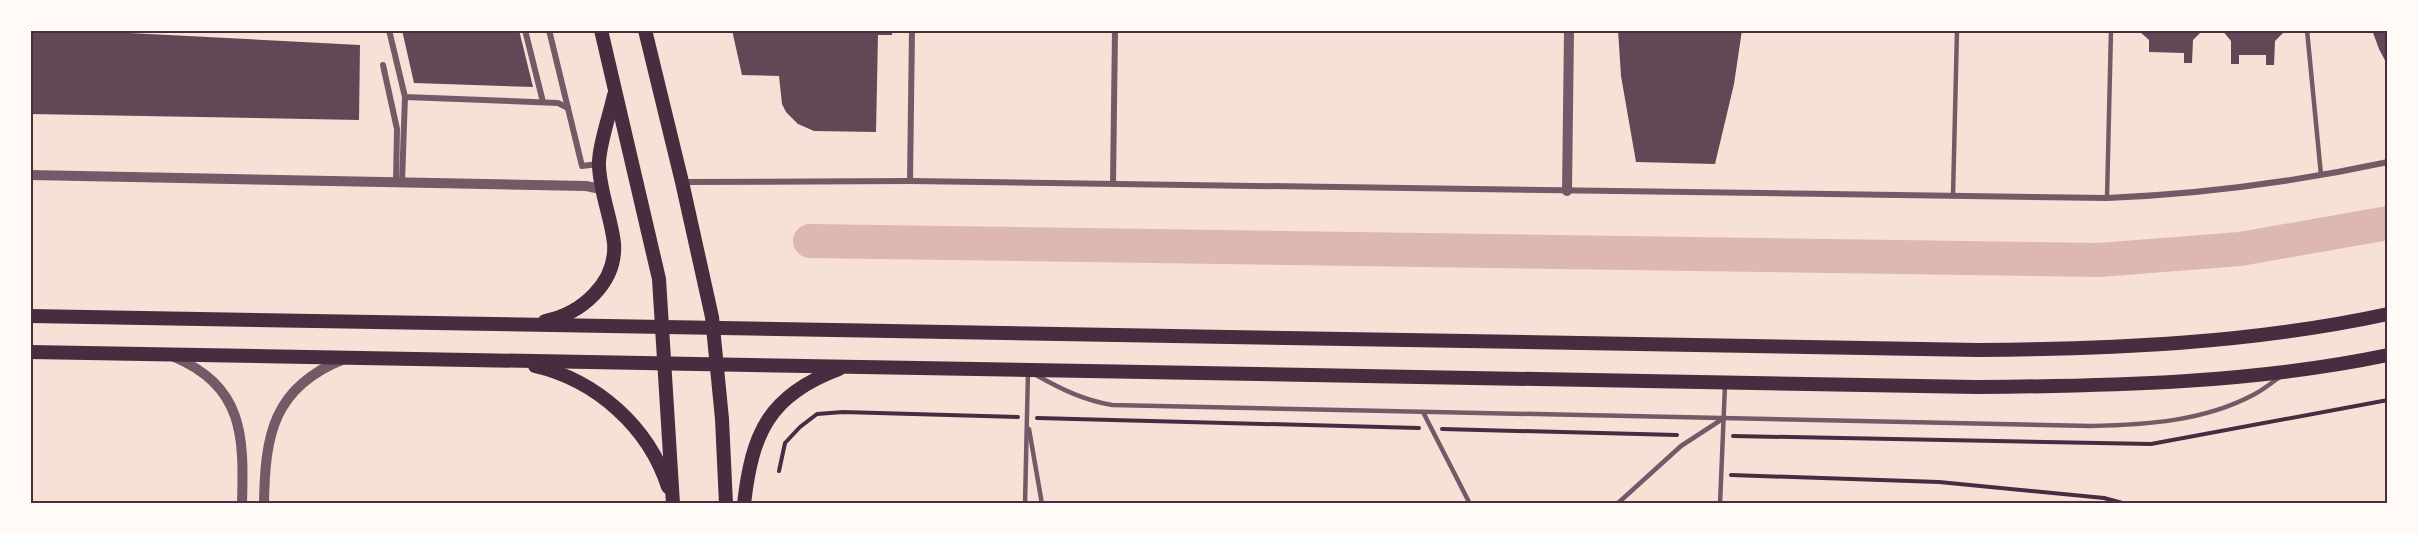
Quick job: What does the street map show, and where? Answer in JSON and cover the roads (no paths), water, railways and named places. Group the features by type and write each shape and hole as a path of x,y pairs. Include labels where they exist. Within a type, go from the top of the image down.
{"main road":[{"path":"601,30 653,250 663,327 673,504"},
{"path":"645,30 682,182 713,329 726,504"},
{"path":"526,325 570,313 589,300 603,284 612,263 614,243 601,189 599,163 615,90"},
{"path":"30,316 2074,350 2187,342 2288,331 2388,314"},
{"path":"30,352 1725,382 2076,386 2188,380 2290,370 2388,355"},
{"path":"513,361 544,368 571,378 596,392 619,410 650,447 664,475 673,504"},
{"path":"744,504 747,469 756,441 767,420 788,397 813,379 847,366"}],"street":[{"path":"389,30 405,97 399,182"},
{"path":"525,30 543,102"},
{"path":"549,30 582,166 599,163"},
{"path":"910,181 912,30"},
{"path":"1113,184 1115,30"},
{"path":"1567,190 1569,30"},
{"path":"383,65 397,129 399,182"},
{"path":"405,97 558,103 568,108"},
{"path":"682,182 910,181 2108,198 2197,192 2321,175 2388,162"},
{"path":"30,175 586,186 601,189"},
{"path":"169,354 190,363 207,375 232,408 242,444 243,504"},
{"path":"264,504 265,464 269,439 275,420 285,402 302,383 321,368 348,358"}],"lane":[{"path":"1953,196 1957,30"},
{"path":"2108,198 2111,30"},
{"path":"2307,30 2321,175"},
{"path":"1025,504 1028,370 1069,393 1090,401 1112,405 2091,426 2140,425 2185,418 2254,395 2290,370"},
{"path":"1720,504 1725,382"},
{"path":"1424,412 1470,504"},
{"path":"1028,417 1042,504"},
{"path":"1617,504 1681,446 1724,418"}],"waterway":[{"path":"810,241 2099,260 2240,249 2388,223"}]}
